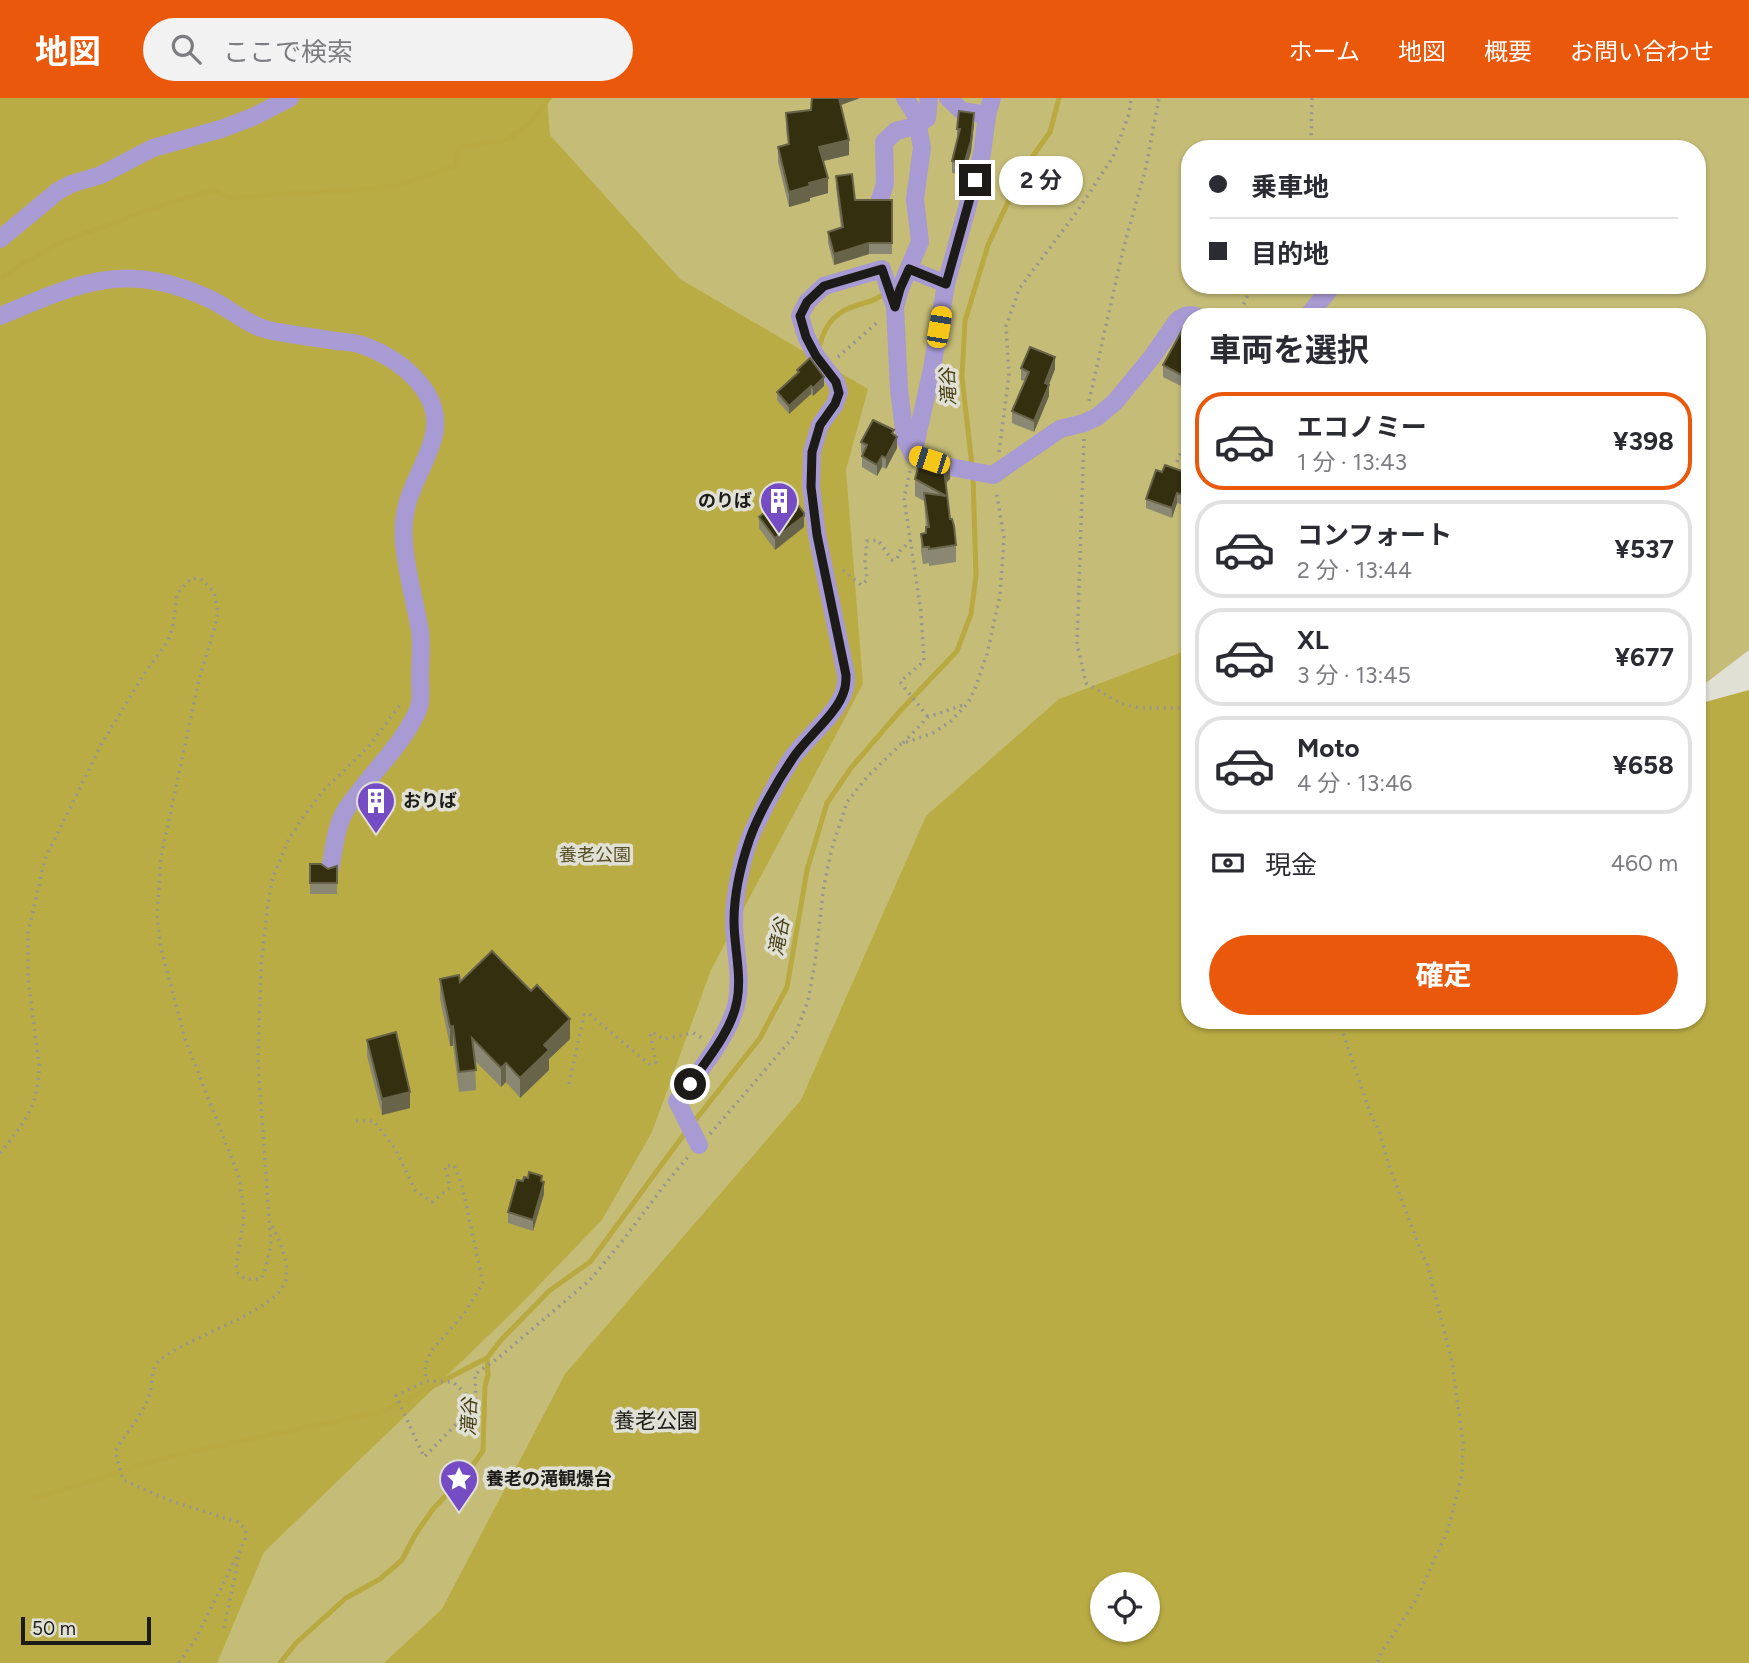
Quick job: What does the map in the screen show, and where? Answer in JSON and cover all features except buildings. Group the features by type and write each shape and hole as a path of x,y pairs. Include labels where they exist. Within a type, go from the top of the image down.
{"street":[{"path":"0,239 58,191 71,184 101,175 153,148 253,117 290,98"},
{"path":"895,307 920,242 915,199 922,148 916,115 905,98"},
{"path":"916,124 929,98"},
{"path":"880,199 885,184 884,142 896,131 916,124 953,102 962,111 990,106 982,155 946,284 932,369 913,455"},
{"path":"699,1145 677,1101 715,1048 732,1018 737,999 734,921 738,880 751,836 793,757 836,706 844,692 846,675 817,535 811,487 812,452 820,425 835,404 839,393 836,382 816,356 806,337 800,316 807,302 824,286 882,269 895,307 899,390 905,439 913,455 945,466 993,475 1060,429 1092,421 1115,402 1181,318"},
{"path":"909,269 946,284"},
{"path":"0,316 85,283 128,277 169,283 212,300 266,329 360,344 389,357 421,383 430,399 436,429 408,497 404,519 410,585 421,633 419,706 400,741 344,813 330,869"},
{"path":"1314,308 1326,294"}],"path":[{"path":"901,744 933,733 951,721 968,703 988,654 1000,594 1004,538 993,475 1009,374 1006,326 1019,289 1076,213 1113,157 1129,114 1131,98"},
{"path":"1159,98 1146,167 1122,250 1084,424 1077,644 1086,683 1129,706 1181,708"},
{"path":"1311,140 1312,98"},
{"path":"825,367 895,307"},
{"path":"1177,462 1181,452"},
{"path":"913,455 904,498 921,612 924,661 900,682 928,717"},
{"path":"842,569 861,585 867,580 867,541 878,540 892,560 897,559 900,551 911,540"},
{"path":"0,1153 24,1124 36,1095 39,1078 28,978 28,933 45,859 107,736 144,674 169,641 177,594 190,579 203,579 214,592 218,612 200,679 161,858 157,917 161,948 186,1039 239,1177 244,1212 236,1265 238,1273 245,1279 261,1279 271,1245 258,1062 261,966 273,877 288,841 301,820 322,792 370,745 420,678"},
{"path":"476,1404 453,1382 426,1381 396,1396 424,1457 476,1404 475,1374 497,1359 590,1280 667,1182 795,1035 808,1001 824,886 837,829 848,802 867,777 928,717 968,703"},
{"path":"569,1084 584,1015 588,1013 650,1065 656,1062 650,1034 652,1032 663,1039 694,1033 715,1048"},
{"path":"1342,1029 1371,1115 1380,1133 1388,1163 1427,1263 1452,1363 1463,1442 1462,1475 1448,1530 1416,1600 1377,1663"},
{"path":"356,1121 374,1121 396,1150 415,1190 432,1202 450,1188 445,1166 454,1164 463,1185 483,1283 464,1314 432,1350 425,1365 426,1381"},
{"path":"179,1663 196,1638 245,1540 246,1530 238,1522 174,1503 123,1480 115,1451 149,1395 155,1365 159,1360 255,1310 282,1291 286,1278 282,1247 269,1219"},
{"path":"224,1628 242,1546"}],"green space":[{"name":"養老公園","path":"0,98 1749,98 1749,650 1706,683 1706,308 1181,308 1181,1029 1185,1029 834,1663 16,1663 0,1624"},
{"path":"0,98 547,98 550,135 680,279 868,389 846,470 863,684 711,970 652,1132 602,1220 514,1311 264,1552 217,1663 0,1663"},
{"path":"1181,652 1181,1029 1706,1029 1706,702 1749,690 1749,1663 384,1663 442,1609 565,1374 801,1100 926,816 1059,699"}],"waterway":[{"path":"0,279 62,242 211,190 231,198 394,187 456,166 458,148 508,139 530,123 549,98"},
{"name":"滝谷","path":"972,466 962,377 965,321 988,245 1023,170 1050,132 1059,98"},
{"path":"820,344 826,329 838,314 885,293"},
{"name":"滝谷","path":"280,1663 296,1643 346,1598 380,1579 402,1560 433,1509 467,1473 483,1451 487,1358 549,1291 590,1262 682,1137 760,1038 787,987 807,870 827,803 851,768 957,651 971,614 976,576 973,476"},
{"path":"35,1498 175,1455 385,1411 487,1358"}],"place":[{"name":"のりば","path":"779,535"},
{"name":"おりば","path":"376,835"},
{"name":"養老の滝観爆台","path":"459,1513"}],"district":[{"name":"養老公園","path":"656,1420"}],"route":[{"path":"690,1084 732,1018 737,999 734,921 738,880 751,836 793,757 836,706 844,692 846,675 817,535 811,487 812,452 820,425 835,404 839,393 836,382 816,356 806,337 800,316 807,302 824,286 882,269 895,307 909,269 946,284 975,180"}]}
